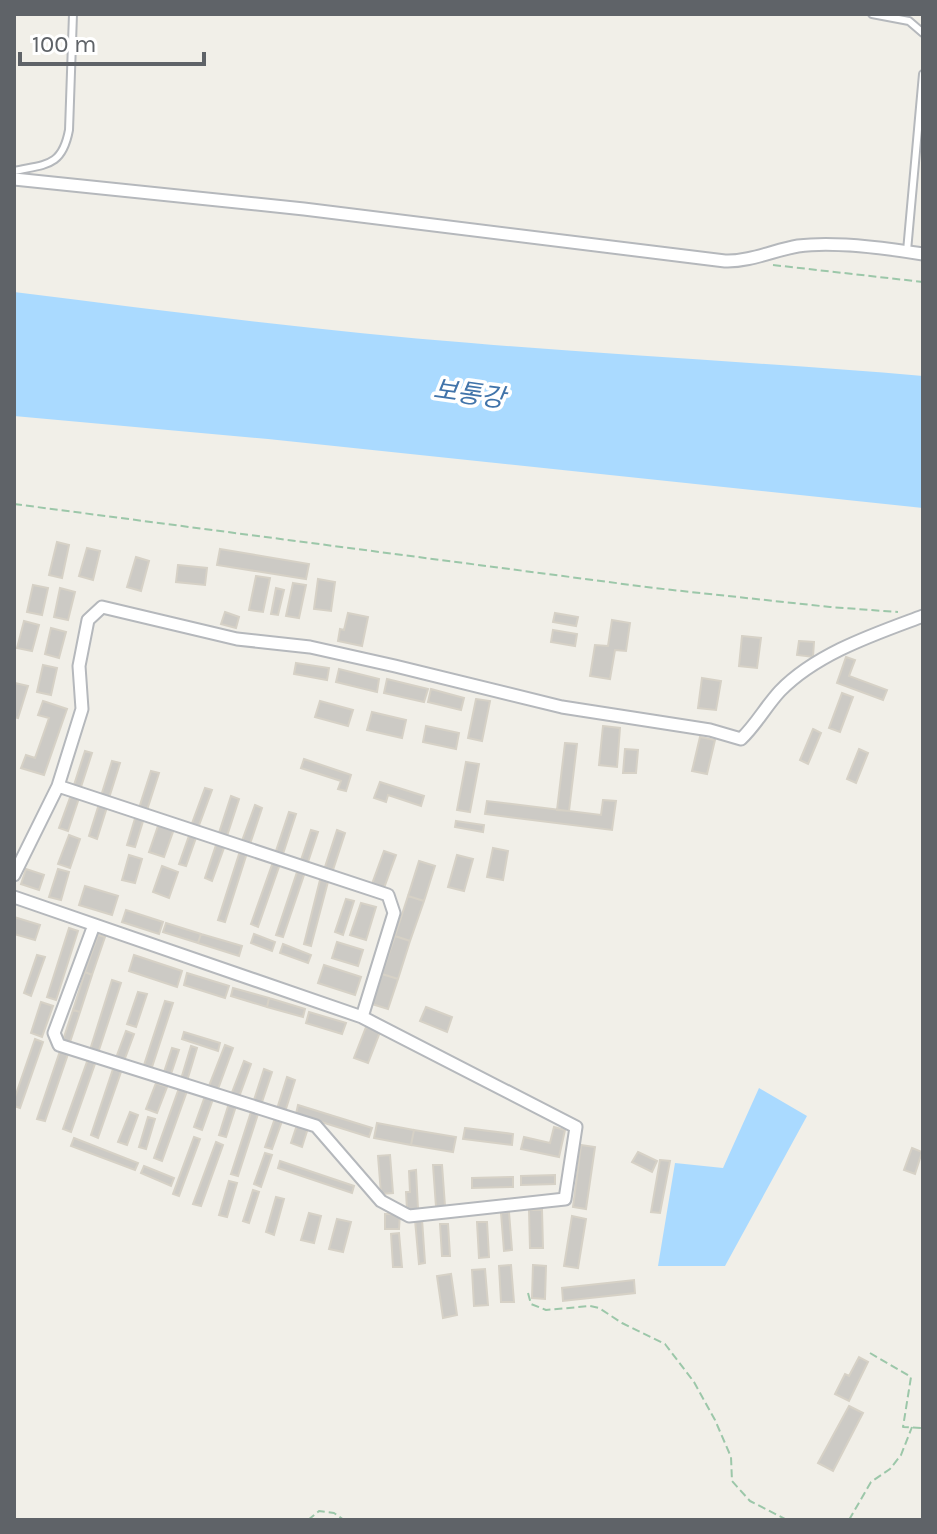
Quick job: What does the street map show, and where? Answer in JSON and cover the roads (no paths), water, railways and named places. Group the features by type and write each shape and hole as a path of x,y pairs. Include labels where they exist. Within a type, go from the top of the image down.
{"street":[{"path":"14,179 332,213 725,261 823,244 923,254"},
{"path":"14,875 58,786 82,709 79,666 88,620 102,607 237,639 310,647 562,707 710,730 741,739 780,691 809,666 878,633 923,616"},
{"path":"58,786 388,895 394,913 362,1017"},
{"path":"14,897 362,1017 576,1127 565,1199 409,1216 381,1201 316,1126 59,1045 54,1033 94,925"}],"lane":[{"path":"14,171 51,163 60,157 66,146 73,14"},
{"path":"872,14 909,21 923,33"},
{"path":"907,251 923,74"}],"water":[{"name":"보통강","path":"14,292 414,338 923,376 923,508 268,439 14,416"},
{"path":"759,1088 807,1116 725,1266 658,1266 675,1163 723,1168"}]}
